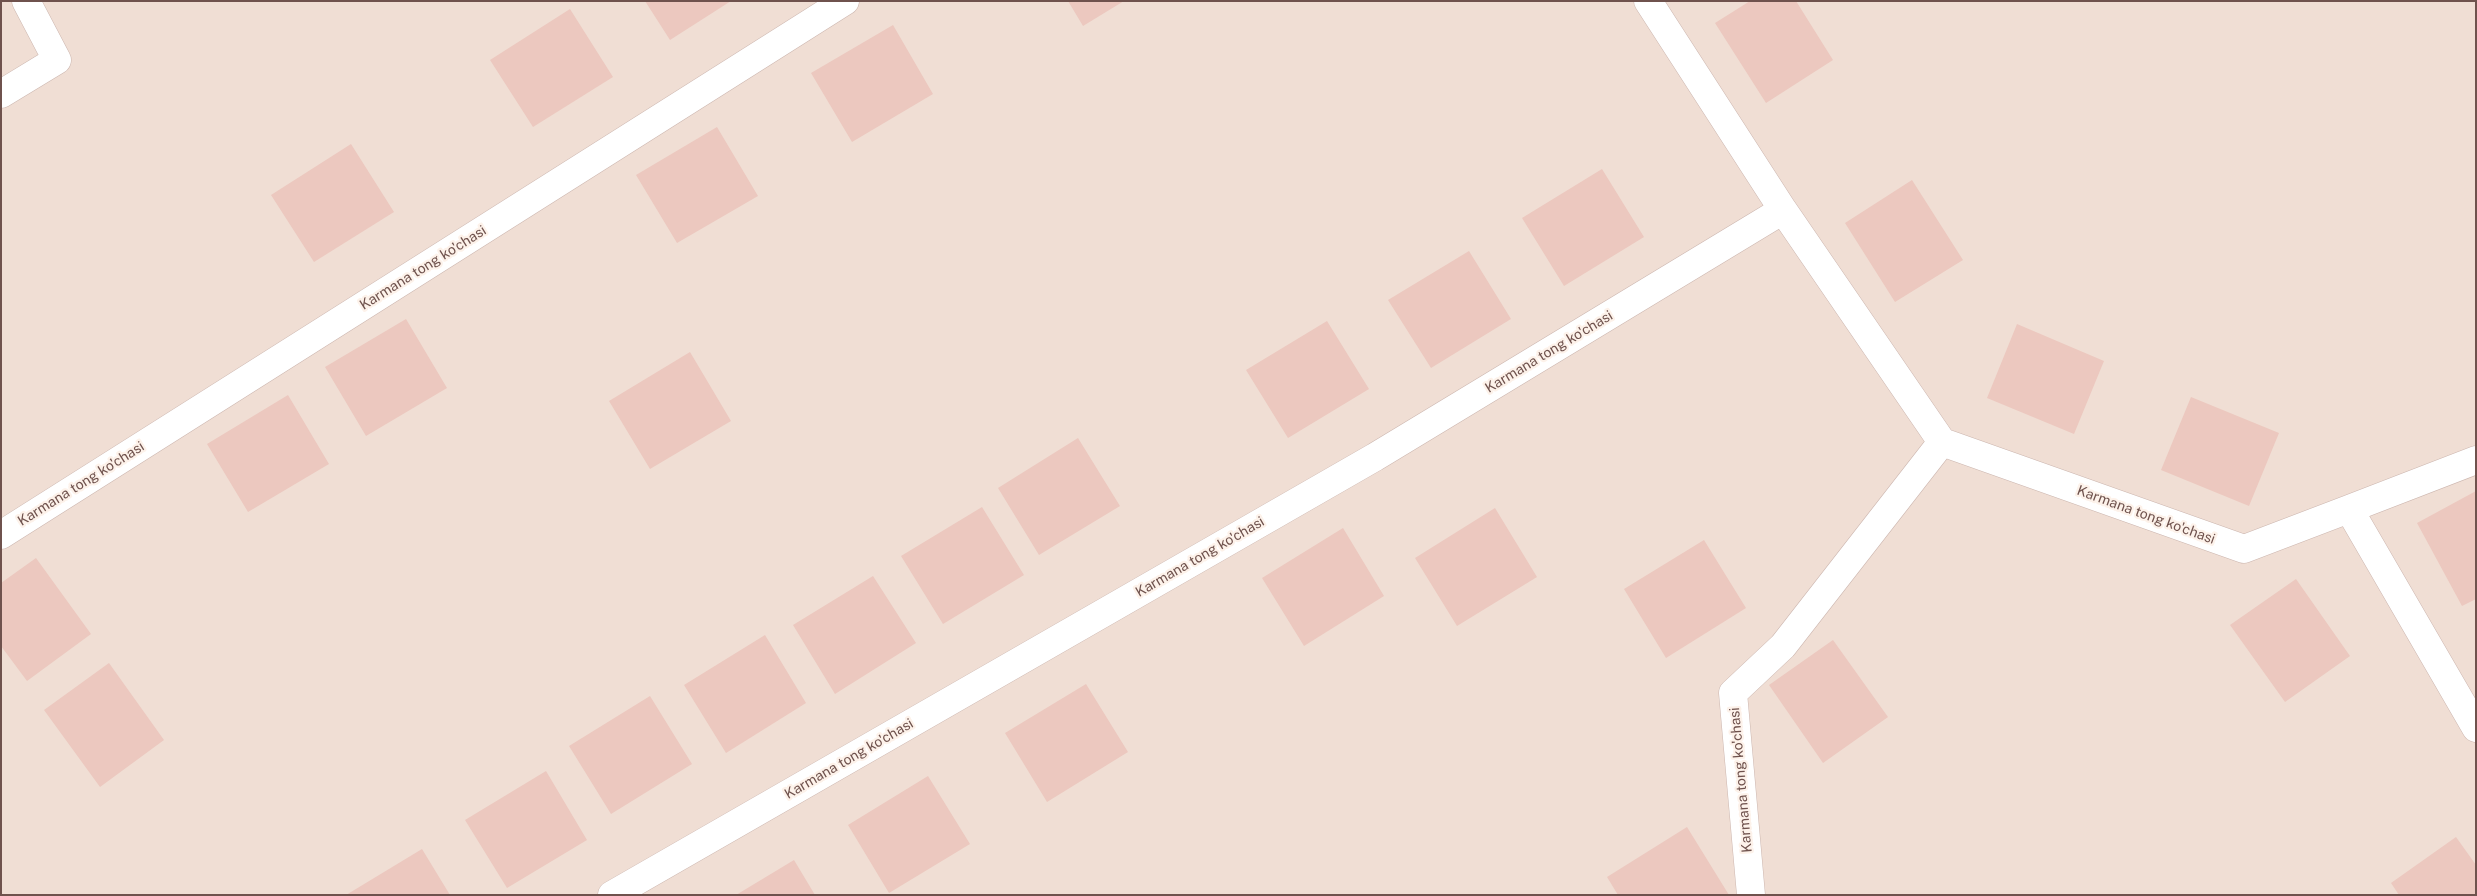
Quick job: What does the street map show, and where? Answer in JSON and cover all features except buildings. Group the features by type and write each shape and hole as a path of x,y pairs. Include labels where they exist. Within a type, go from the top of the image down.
{"street":[{"path":"1,94 57,60 26,1"},
{"name":"Karmana tong ko'chasi","path":"1,535 845,1"},
{"path":"1648,1 1783,210 1942,442"},
{"name":"Karmana tong ko'chasi","path":"612,895 1375,457 1783,210"},
{"name":"Karmana tong ko'chasi","path":"1751,895 1733,693 1783,646 1942,442 2244,549 2476,460"},
{"path":"2349,509 2476,728"}],"shaded area":[{"path":"1,1 2476,1 2476,895 1,895"}]}
